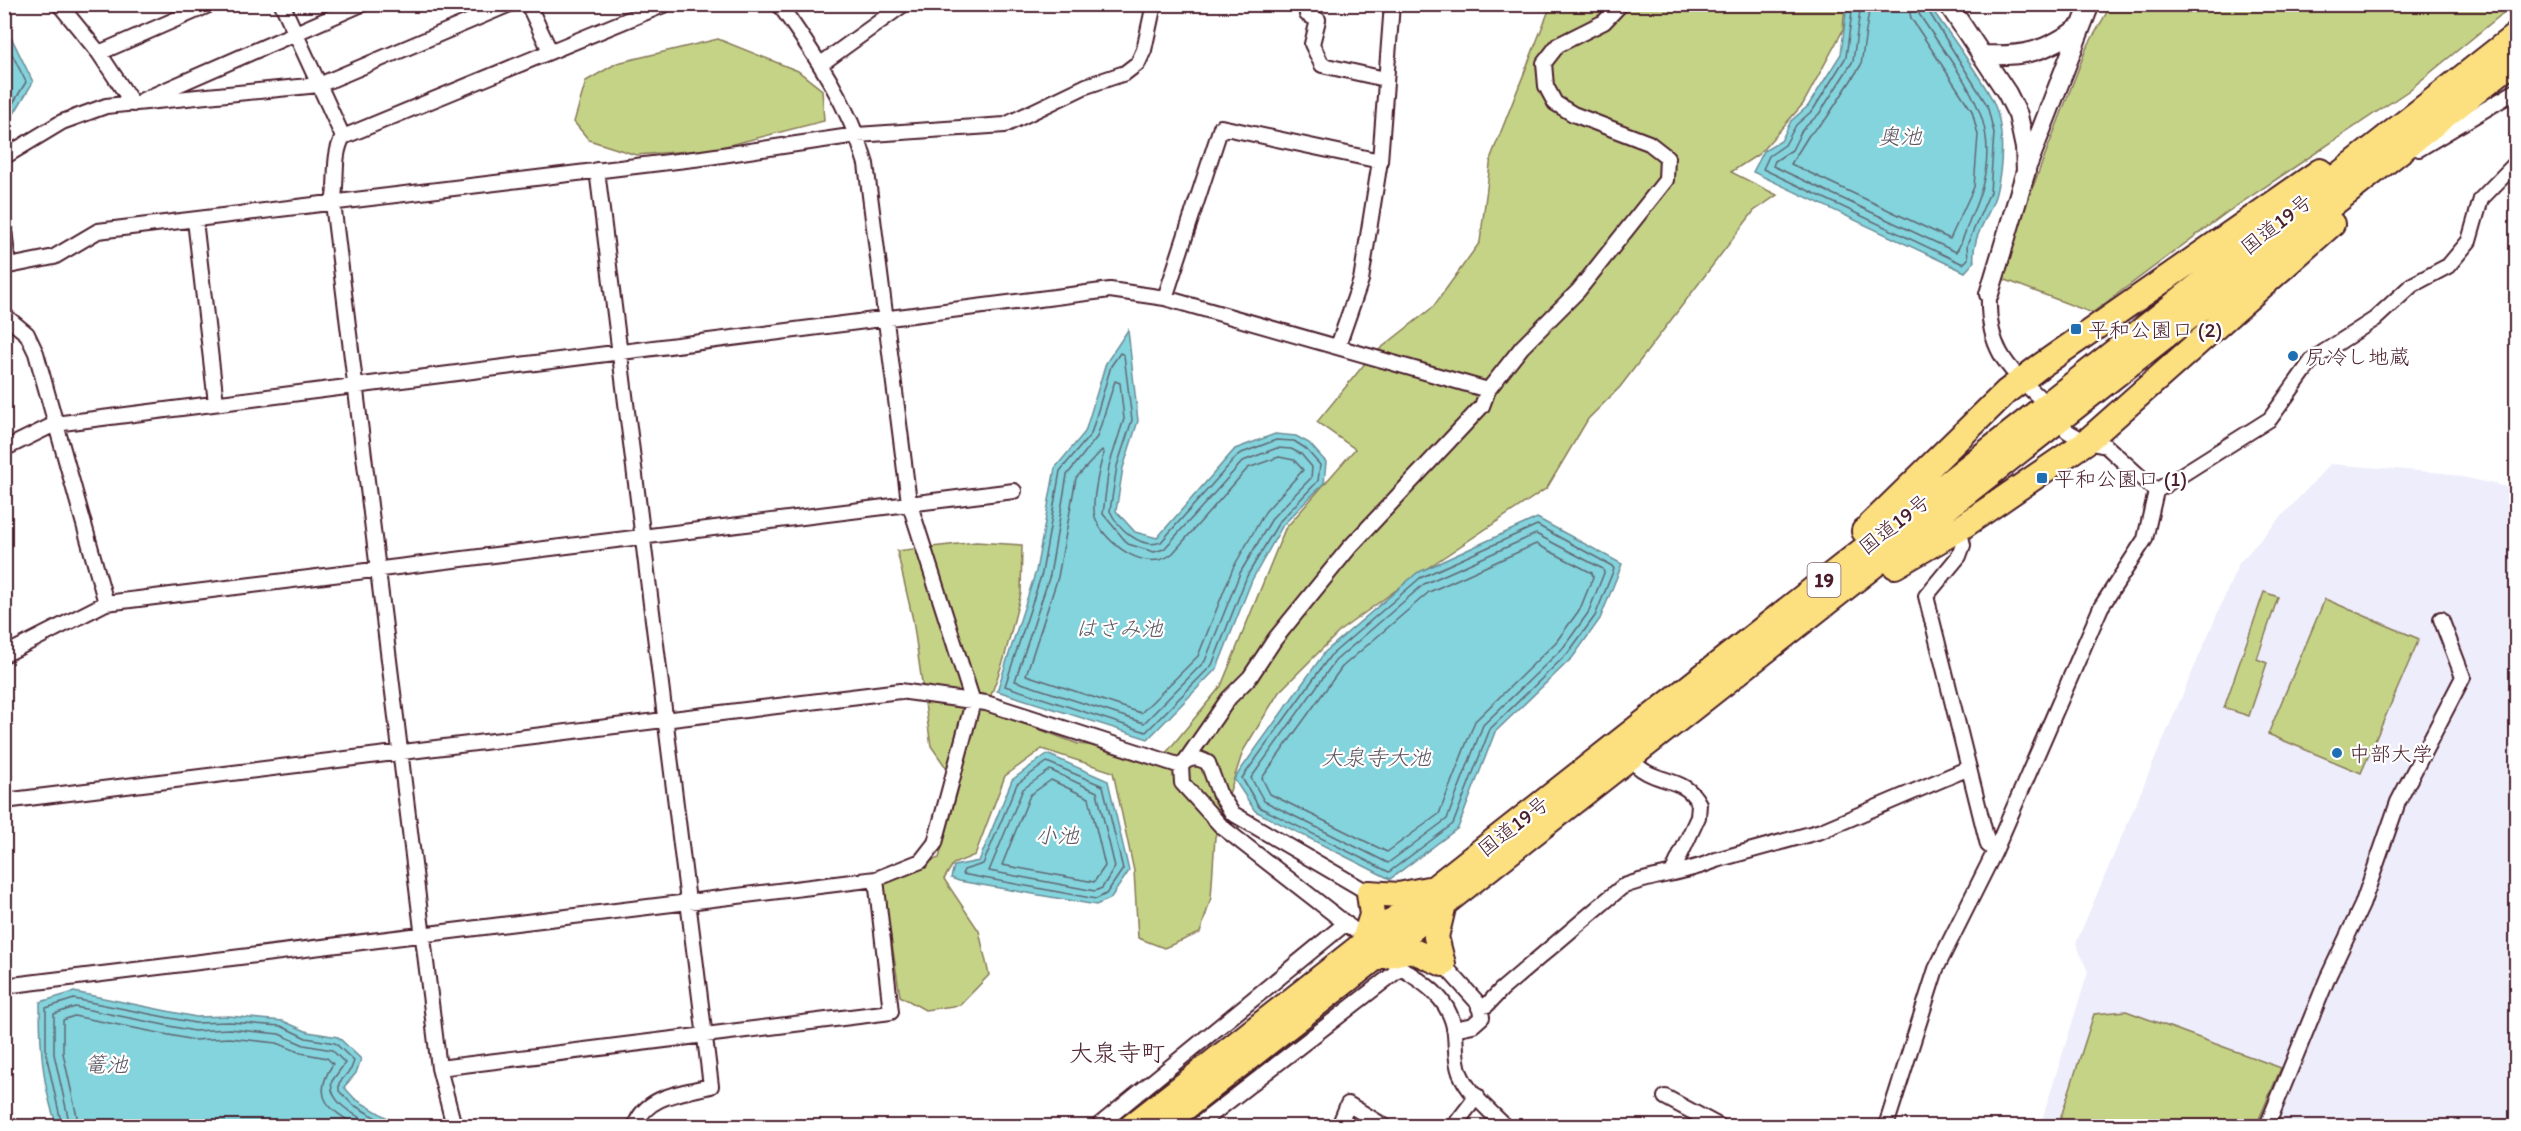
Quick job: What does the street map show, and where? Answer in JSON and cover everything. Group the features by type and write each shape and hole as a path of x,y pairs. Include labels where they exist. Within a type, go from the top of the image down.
{"highway":[{"name":"国道19号","path":"1132,1126 1175,1112 1373,947 2425,120 2517,35"},
{"name":"国道19号","path":"2425,120 2517,60"},
{"path":"2400,117 2425,120 2419,149 2077,437 1959,529 1857,590 1833,586 1837,557 2006,392 2038,367 2400,117"},
{"name":"国道19号","path":"1439,896 1630,758 1833,586"},
{"path":"1370,893 1439,896 1436,938 1443,964 1411,950 1373,947 1370,893"}],"street":[{"path":"99,53 211,4"},
{"path":"282,4 343,137"},
{"path":"133,104 362,4"},
{"path":"4,157 62,122 106,106 319,85 510,4"},
{"path":"528,4 550,51"},
{"path":"454,1126 439,1068 333,203 337,186 337,148 343,137 666,4"},
{"path":"4,986 876,879 921,861 935,843 973,702 909,502 871,188 857,135 821,64 779,4"},
{"path":"821,64 904,4"},
{"path":"4,228 6,267 54,257 98,231 597,170 857,135 1005,125 1096,81 1125,73 1138,63 1144,50 1154,4"},
{"path":"1309,4 1307,14 1318,20 1312,44 1322,65 1385,79"},
{"path":"1338,346 1361,280 1380,161 1392,4"},
{"path":"1505,1126 1460,1074 1454,1046 1454,1029 1447,1007 1434,990 1373,947 1222,827 1182,783 1184,763 1229,698 1250,677 1275,639 1349,548 1482,406 1488,390 1522,347 1578,291 1666,180 1667,157 1650,143 1573,114 1556,103 1546,86 1544,63 1558,45 1604,22 1621,4"},
{"path":"1948,4 2018,115 2025,148 2026,171"},
{"path":"2041,399 2021,381 1995,347 1988,320 1989,294 2026,171 2090,4"},
{"path":"62,5 99,53 133,104"},
{"path":"1981,55 2028,54 2063,39 2080,27"},
{"path":"2419,149 2517,91"},
{"path":"1165,298 1221,127 1380,161"},
{"path":"1886,1126 1936,969 1995,851 2101,607 2145,539 2156,491 2270,419 2313,359 2375,319 2412,285 2448,266 2469,241 2481,199 2517,163"},
{"path":"597,170 711,1086 665,1097 647,1107 635,1126"},
{"path":"195,220 216,403"},
{"path":"4,449 55,424 1110,290 1165,298 1488,390"},
{"path":"4,315 27,334 36,353 106,603"},
{"path":"2077,437 2106,446 2156,491"},
{"path":"4,655 106,603 641,535 1014,491"},
{"path":"1959,529 1963,545 1959,556 1926,596 1988,845 1995,851"},
{"path":"2267,1126 2328,977 2362,905 2398,802 2463,677 2440,619"},
{"path":"4,801 900,691 986,703 1184,763 1200,758 1208,763 1219,793 1232,813 1370,893"},
{"path":"1630,758 1646,774 1688,788 1699,804 1698,817 1672,873"},
{"path":"1479,1008 1487,1005 1501,990 1622,887 1642,879 1701,868 1716,861 1821,831 1969,768"},
{"path":"439,1068 891,1012 876,879"},
{"path":"1098,1126 1175,1112 1373,947"},
{"path":"1443,964 1478,1003 1482,1017 1473,1025 1454,1029"},
{"path":"1454,1126 1477,1096"},
{"path":"1665,1097 1719,1126"},
{"path":"1339,1126 1348,1104 1384,1126"}],"shaded area":[{"name":"中部大学","path":"2330,464 2444,473 2516,489 2516,1126 2040,1126 2088,972 2076,943 2239,563"}],"green space":[{"path":"1551,5 1845,5 1843,30 1803,104 1759,154 1731,172 1777,195 1754,211 1620,387 1588,419 1547,488 1414,577 1341,630 1279,692 1243,751 1215,837 1211,898 1200,933 1164,948 1138,938 1134,871 1113,772 1042,749 1005,776 975,855 953,864 944,879 979,931 989,975 960,1005 925,1010 900,996 882,879 939,858 959,786 931,746 913,620 897,551 976,542 1022,545 1021,593 1004,659 986,709 1078,744 1166,753 1221,686 1285,529 1355,449 1317,422 1371,356 1433,307 1480,242 1491,157"},
{"path":"2111,5 2513,5 2408,91 2226,213 2092,313 1998,277 2086,49"},
{"path":"718,39 798,71 822,90 824,121 714,149 636,155 589,140 574,122 586,81 617,63"},
{"path":"2264,592 2278,597 2257,659 2267,663 2249,716 2224,708"},
{"path":"2325,599 2419,639 2361,773 2268,734"},
{"path":"2126,1011 2281,1068 2256,1126 2058,1126 2094,1014"}],"water":[{"name":"奥池","path":"1847,5 1929,5 1993,101 2001,134 1998,182 1993,202 1975,243 1974,262 1965,272 1753,172 1764,151 1781,141 1791,121 1808,106 1841,54"},
{"path":"5,38 12,39 33,82 5,129"},
{"name":"はさみ池","path":"1128,330 1138,421 1123,468 1116,511 1135,532 1157,538 1235,449 1275,434 1296,436 1309,443 1326,462 1324,483 1283,525 1252,580 1217,668 1148,739 997,691 1036,571 1055,468 1085,432 1106,363"},
{"name":"大泉寺大池","path":"1537,518 1622,564 1600,619 1573,657 1495,732 1458,828 1390,879 1255,811 1234,779 1325,652 1417,573"},
{"name":"小池","path":"1047,754 1108,781 1129,871 1110,899 1096,905 951,878 954,866 979,861 1012,780"},
{"name":"篭池","path":"74,992 196,1017 229,1016 283,1021 308,1032 338,1037 361,1059 356,1073 344,1087 355,1099 401,1126 57,1126 48,1096 43,1065 40,1002"}],"place":[{"name":"平和公園口 (2)","path":"2076,329"},
{"name":"尻冷し地蔵","path":"2293,356"},
{"name":"平和公園口 (1)","path":"2042,478"},
{"name":"中部大学","path":"2337,753"}],"district":[{"name":"大泉寺町","path":"1117,1052"}]}
